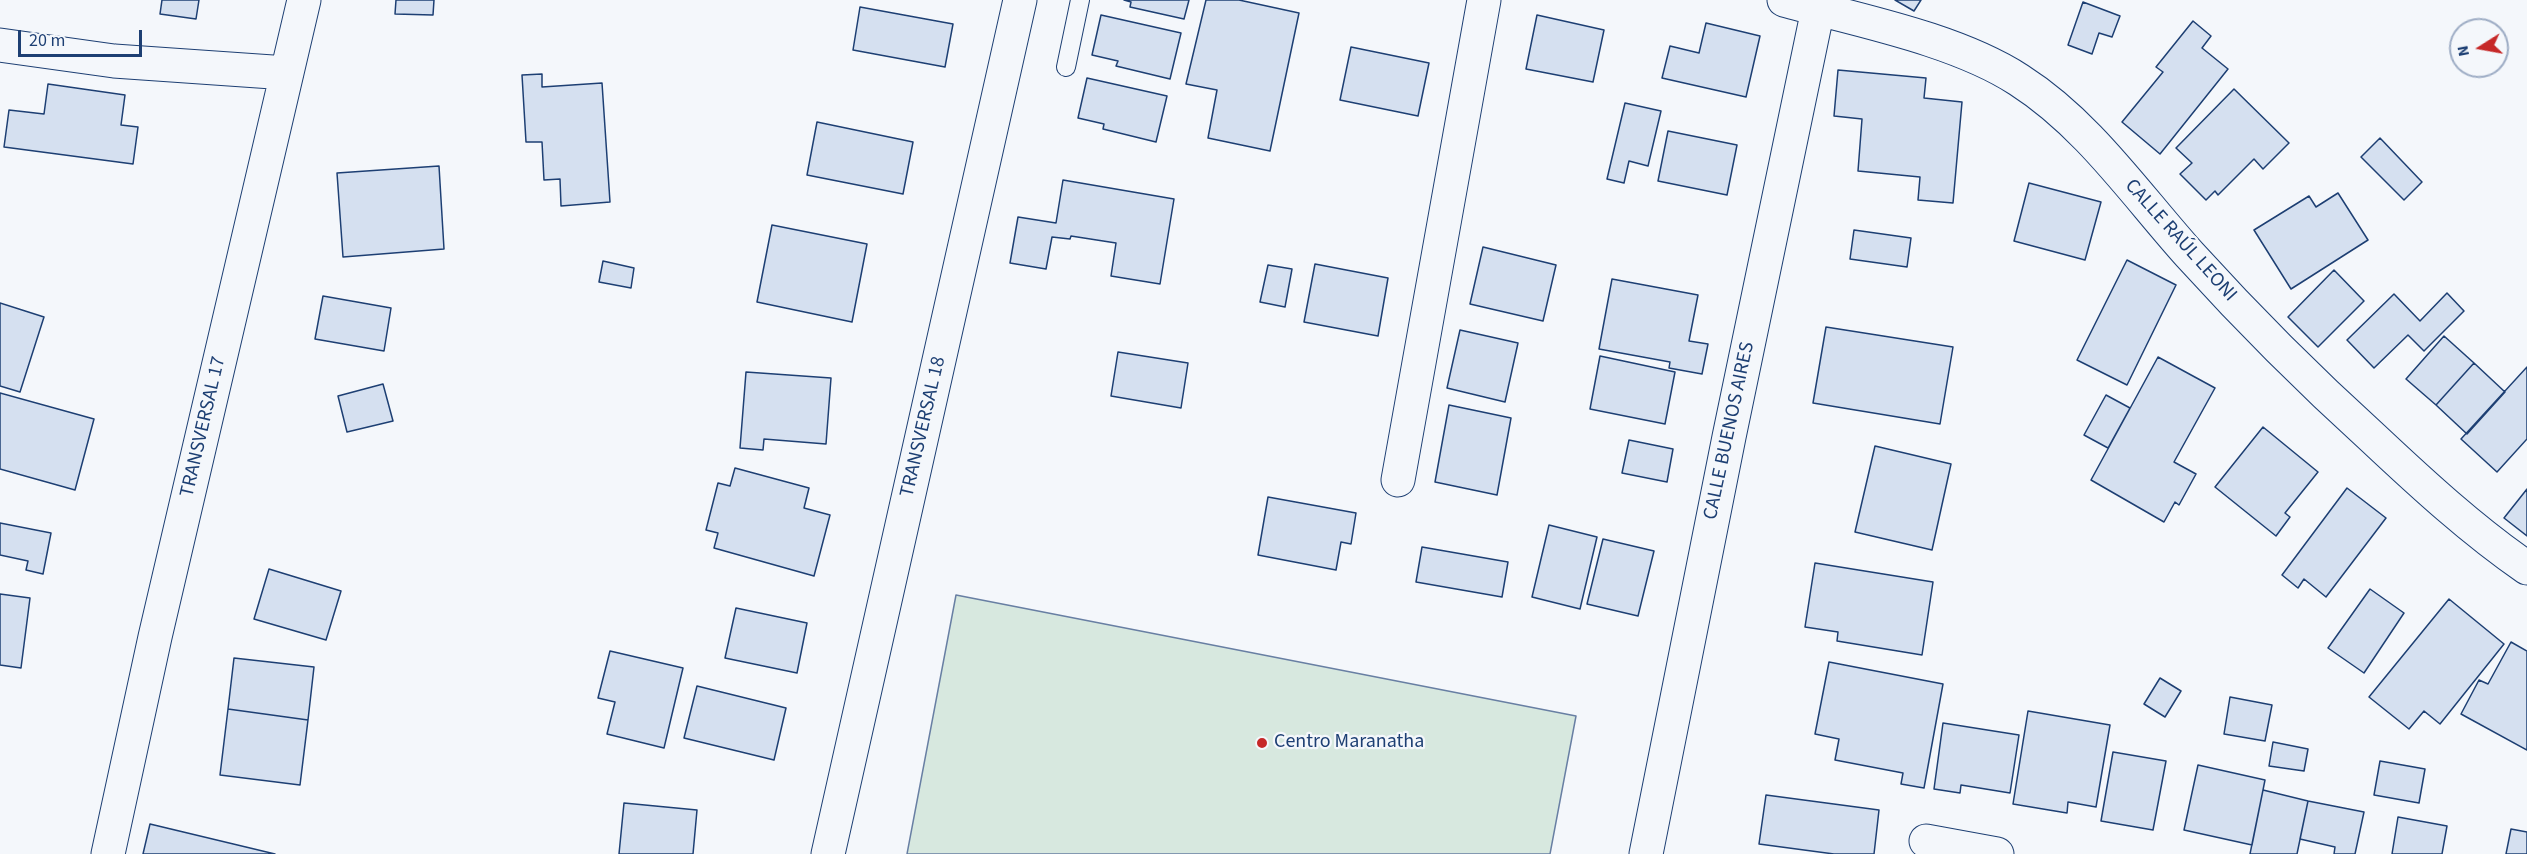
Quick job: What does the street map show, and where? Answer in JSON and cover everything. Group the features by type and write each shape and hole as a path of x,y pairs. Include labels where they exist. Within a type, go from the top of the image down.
{"street":[{"name":"TRANSVERSAL 17","path":"108,854 155,637 304,0"},
{"name":"TRANSVERSAL 18","path":"828,854 1020,0"},
{"path":"1398,480 1484,0"},
{"name":"CALLE RAÚL LEONI","path":"1784,0 1966,52 2017,78 2050,101 2091,142 2206,273 2310,380 2434,496 2527,568"},
{"name":"CALLE BUENOS AIRES","path":"1646,854 1729,437 1818,9"},
{"path":"0,45 114,61 287,73"},
{"path":"1926,841 1997,854"}],"lane":[{"path":"1066,67 1080,0"}],"shaded area":[{"name":"Centro Maranatha","path":"956,595 1576,716 1550,854 907,854"}],"building":[{"path":"162,0 199,0 196,19 160,14"},
{"path":"396,0 434,0 433,15 395,14"},
{"path":"1124,0 1189,0 1184,19 1130,7 1131,2"},
{"path":"1206,0 1239,0 1299,13 1270,151 1208,138 1217,90 1186,84"},
{"path":"1895,0 1921,0 1914,11"},
{"path":"2083,2 2120,16 2112,37 2099,33 2092,54 2068,45"},
{"path":"860,7 953,24 945,67 853,50"},
{"path":"1101,15 1181,33 1170,79 1116,66 1118,61 1092,55"},
{"path":"1537,15 1604,30 1593,82 1526,69"},
{"path":"2193,21 2211,36 2202,48 2228,69 2160,154 2122,122 2163,72 2156,67"},
{"path":"1706,23 1760,36 1746,97 1662,78 1670,46 1699,53"},
{"path":"1351,47 1429,63 1418,116 1340,100"},
{"path":"1838,70 1926,78 1924,98 1962,102 1953,203 1918,200 1920,177 1858,171 1862,119 1834,116"},
{"path":"542,74 542,87 602,83 610,202 561,206 560,179 544,180 542,142 526,142 522,75"},
{"path":"1087,78 1167,96 1156,142 1103,129 1104,124 1078,118"},
{"path":"48,84 125,95 121,125 138,127 133,164 4,147 9,110 44,114"},
{"path":"2234,89 2289,143 2263,169 2254,159 2218,195 2215,191 2206,200 2180,174 2192,163 2176,148"},
{"path":"1625,103 1661,111 1648,166 1629,161 1624,183 1607,179"},
{"path":"817,122 913,142 903,194 807,175"},
{"path":"1668,131 1737,145 1727,195 1658,181"},
{"path":"2380,138 2422,182 2404,200 2361,157"},
{"path":"439,166 444,249 343,257 337,173"},
{"path":"1063,180 1174,199 1160,284 1111,276 1116,243 1071,236 1070,239 1052,237 1046,269 1010,263 1018,217 1056,223"},
{"path":"2029,183 2101,202 2085,260 2014,241"},
{"path":"2338,193 2368,240 2291,289 2254,230 2309,196 2316,207"},
{"path":"772,225 867,244 852,322 757,302"},
{"path":"1854,230 1911,238 1907,267 1850,259"},
{"path":"1483,247 1556,265 1543,321 1470,304"},
{"path":"2127,260 2176,285 2127,385 2077,360"},
{"path":"603,261 634,268 631,288 599,282"},
{"path":"1315,264 1388,278 1378,336 1304,322"},
{"path":"1268,265 1292,269 1285,307 1260,302"},
{"path":"2334,270 2364,301 2318,347 2288,317"},
{"path":"1612,279 1698,295 1689,341 1708,344 1702,374 1669,368 1670,362 1599,349"},
{"path":"2447,293 2464,311 2424,351 2408,335 2374,368 2347,340 2394,294 2420,321"},
{"path":"323,296 391,308 384,351 315,339"},
{"path":"0,303 44,317 20,392 0,386"},
{"path":"1826,327 1953,347 1940,424 1813,403"},
{"path":"1460,330 1518,343 1505,402 1447,388"},
{"path":"2444,336 2474,363 2436,405 2406,379"},
{"path":"1118,352 1188,363 1181,408 1111,396"},
{"path":"1600,356 1675,372 1665,424 1590,409"},
{"path":"2158,357 2215,388 2174,462 2196,474 2179,505 2175,502 2164,522 2091,480"},
{"path":"2474,363 2505,392 2467,434 2436,405"},
{"path":"2527,367 2527,439 2497,472 2461,439"},
{"path":"746,372 831,378 826,444 764,439 763,450 740,448"},
{"path":"383,384 393,421 347,432 338,396"},
{"path":"0,393 94,419 75,490 0,469"},
{"path":"2106,395 2130,408 2108,448 2084,435"},
{"path":"1449,405 1511,418 1497,495 1435,482"},
{"path":"2263,427 2318,472 2285,513 2290,517 2276,536 2215,487"},
{"path":"1629,440 1673,449 1667,482 1622,473"},
{"path":"1875,446 1951,464 1932,550 1855,532"},
{"path":"735,468 809,488 804,508 830,515 814,576 714,548 718,533 706,530 718,483 730,486"},
{"path":"2347,488 2386,518 2326,597 2304,579 2298,588 2282,575"},
{"path":"2527,489 2527,536 2504,518"},
{"path":"1268,497 1356,513 1351,544 1341,542 1336,570 1258,555"},
{"path":"0,523 51,533 43,574 26,570 28,561 0,555"},
{"path":"1549,525 1597,537 1580,609 1532,597"},
{"path":"1603,539 1654,551 1638,616 1587,604"},
{"path":"1422,547 1508,562 1502,597 1416,582"},
{"path":"1815,563 1933,582 1922,655 1837,641 1838,632 1805,627"},
{"path":"269,569 341,591 326,640 254,619"},
{"path":"2370,589 2404,613 2364,673 2328,648"},
{"path":"0,594 30,598 21,668 0,665"},
{"path":"2449,599 2504,644 2440,724 2424,711 2409,729 2369,697"},
{"path":"736,608 807,623 797,673 725,658"},
{"path":"2511,642 2527,651 2527,750 2461,714 2479,680 2488,684"},
{"path":"610,651 683,668 664,748 607,734 615,702 598,698"},
{"path":"234,658 314,667 308,720 228,709"},
{"path":"1829,662 1943,684 1924,788 1901,784 1903,773 1835,760 1839,739 1815,734"},
{"path":"2160,678 2181,691 2165,717 2144,704"},
{"path":"697,686 786,708 774,760 684,738"},
{"path":"2230,697 2272,705 2265,741 2224,734"},
{"path":"228,709 308,720 300,785 220,775"},
{"path":"2028,711 2110,725 2096,807 2068,802 2067,813 2013,804"},
{"path":"1943,723 2019,735 2010,793 1961,785 1960,793 1934,789"},
{"path":"2273,742 2308,749 2304,771 2269,766"},
{"path":"2113,752 2166,761 2153,830 2101,821"},
{"path":"2380,761 2425,769 2419,803 2374,795"},
{"path":"2198,765 2265,780 2252,845 2184,830"},
{"path":"2263,790 2308,801 2297,854 2250,854"},
{"path":"1766,795 1879,810 1874,854 1834,854 1759,844"},
{"path":"2308,801 2364,812 2355,854 2334,854 2335,847 2300,839"},
{"path":"624,803 697,810 693,854 619,854"},
{"path":"2398,817 2447,826 2442,854 2392,854"},
{"path":"150,824 275,854 143,854"},
{"path":"2511,829 2527,832 2527,854 2506,854"}],"place":[{"name":"Centro Maranatha","path":"1262,743"}]}
